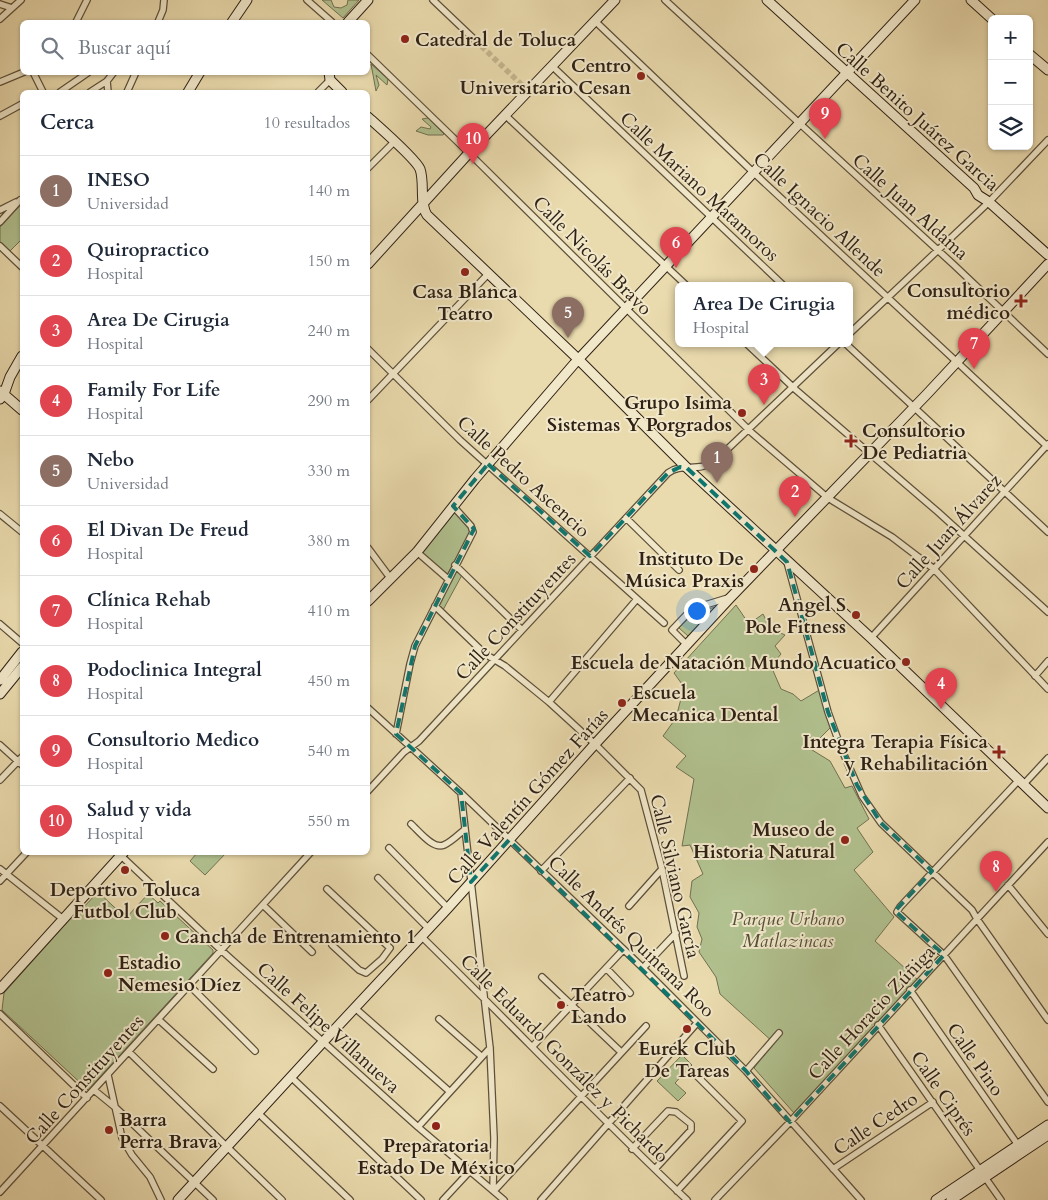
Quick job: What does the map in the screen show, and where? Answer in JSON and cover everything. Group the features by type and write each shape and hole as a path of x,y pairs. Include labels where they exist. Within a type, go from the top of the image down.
{"main road":[{"path":"233,20 246,0"},
{"path":"350,20 368,0"},
{"path":"370,262 506,115 526,89 552,66 614,0"},
{"name":"Calle Benito Juárez Garcia","path":"767,0 846,74 974,188 978,195 989,202 1048,255"},
{"path":"370,599 417,552 488,464 578,359 664,265 915,0"},
{"path":"971,0 988,15"},
{"path":"1033,57 1045,65"},
{"path":"189,90 198,75"},
{"path":"330,76 340,90"},
{"path":"370,119 418,166 421,173 424,210 427,215 578,359 687,468 871,638 1048,808"},
{"name":"Calle Valentín Gómez Farías","path":"178,1200 422,937 595,744 730,598 871,453 1048,264"},
{"path":"20,360 1,393 20,408"},
{"path":"0,680 20,655"},
{"path":"0,694 20,669"},
{"path":"0,989 119,855"},
{"path":"951,1200 1018,1145 1048,1125"},
{"path":"936,1200 1048,1135"}],"street":[{"path":"0,19 21,0"},
{"path":"77,20 87,0"},
{"path":"159,20 163,10 164,0"},
{"path":"307,0 330,20"},
{"path":"433,0 475,40"},
{"name":"Calle Juan Aldama","path":"664,0 938,250 1048,354"},
{"path":"0,4 12,8"},
{"name":"Calle Ignacio Allende","path":"595,21 887,298 1048,446"},
{"name":"Calle Nicolás Bravo","path":"370,57 748,430 828,498 892,537 934,569 1048,689"},
{"name":"Calle Mariano Matamoros","path":"552,66 780,282"},
{"path":"0,82 20,74"},
{"path":"35,75 43,90"},
{"path":"63,90 85,75"},
{"path":"93,90 107,81 112,75"},
{"path":"128,90 135,75"},
{"path":"320,90 330,76"},
{"path":"107,81 108,90"},
{"path":"0,116 20,105"},
{"path":"506,115 683,282"},
{"path":"853,330 989,202 1048,140"},
{"path":"370,166 394,142"},
{"path":"0,210 20,200"},
{"path":"0,222 20,200"},
{"path":"0,246 20,265"},
{"path":"370,398 488,273"},
{"path":"750,347 1048,612"},
{"name":"Calle Constituyentes","path":"370,789 410,746 419,741 672,470 700,468 710,465 835,347"},
{"path":"849,347 1048,532"},
{"name":"Calle Pedro Ascencio","path":"370,351 488,464 664,623"},
{"name":"Calle Juan Álvarez","path":"871,638 1004,491 1048,446"},
{"path":"396,734 410,664 418,640 473,531 471,526 453,506"},
{"path":"0,514 20,530"},
{"path":"626,518 679,570"},
{"path":"370,551 391,578"},
{"path":"417,552 448,578"},
{"path":"787,562 828,712 841,748 867,804 881,823 972,910 1048,1020"},
{"path":"455,565 522,630"},
{"path":"687,645 672,630 692,609 730,598"},
{"path":"549,702 637,599"},
{"name":"Calle Silviano García","path":"435,606 481,651 505,666 549,702 630,778 643,794 662,870 684,976"},
{"path":"0,624 20,641"},
{"path":"1035,676 1048,661"},
{"name":"Calle Andrés Quintana Roo","path":"370,710 461,793 643,968 746,1071 862,1200"},
{"path":"0,745 20,760"},
{"path":"1048,758 1021,782 932,871 900,906 897,912 944,955 1048,1102"},
{"path":"0,780 20,762"},
{"path":"541,871 630,778"},
{"path":"461,793 490,1048 494,1138 493,1191"},
{"path":"411,824 432,843 439,846 445,845 464,830"},
{"name":"Calle Horacio Zúñiga","path":"715,1200 790,1122 1048,842"},
{"path":"388,848 448,908"},
{"path":"0,881 24,855"},
{"name":"Calle Felipe Villanueva","path":"121,855 221,950 323,1042 418,1127 504,1200"},
{"name":"Calle Constituyentes","path":"0,1192 308,855"},
{"path":"0,869 63,919"},
{"path":"629,906 662,870"},
{"path":"378,878 429,929"},
{"path":"1008,885 1048,934"},
{"path":"327,889 388,946 389,951 370,970 364,973 332,945"},
{"path":"263,905 312,952"},
{"path":"643,968 676,933"},
{"name":"Calle Eduardo González y Pichardo","path":"422,937 533,1046 632,1148 687,1200"},
{"path":"533,1046 623,950"},
{"path":"382,959 392,968"},
{"path":"607,969 630,993"},
{"path":"542,977 621,1052"},
{"path":"189,985 255,1051"},
{"name":"Calle Pino","path":"910,990 1018,1145"},
{"path":"355,1008 449,1091"},
{"path":"0,1014 87,1098"},
{"path":"439,1019 481,1056"},
{"path":"159,1020 213,1069"},
{"path":"541,1200 697,1023"},
{"name":"Calle Ciprés","path":"878,1025 1001,1200"},
{"path":"493,1191 646,1026"},
{"path":"746,1071 779,1033"},
{"path":"418,1127 490,1048"},
{"path":"129,1052 282,1200"},
{"path":"677,1191 742,1121 693,1072"},
{"path":"108,1075 124,1142 150,1177 161,1200"},
{"path":"291,1077 421,1200"},
{"path":"94,1090 116,1108 213,1200"},
{"name":"Calle Cedro","path":"833,1169 933,1102"},
{"path":"0,1106 102,1200"},
{"path":"632,1148 668,1111 676,1112 691,1124 691,1130 655,1169"},
{"path":"258,1113 350,1200"},
{"path":"443,1200 470,1171"}],"highlighted area":[{"path":"488,464 590,556 668,473 680,467 687,468 787,562 828,712 857,785 881,823 932,871 895,911 944,955 790,1122 746,1071 509,840 471,882 461,793 396,734 415,646 474,529 453,506"}],"green space":[{"path":"322,0 331,0 334,7 341,8 347,5 348,0 359,0 343,18"},
{"path":"371,64 388,79 387,85 376,75 379,85 376,91"},
{"path":"428,118 443,135 428,135 416,131 421,127 430,129 431,127 422,119"},
{"path":"20,205 20,241 9,252 0,243 0,227"},
{"path":"455,511 472,529 447,575 422,553"},
{"path":"456,570 462,575 443,610 439,605"},
{"name":"Parque Urbano Matlazincas","path":"736,605 749,624 763,614 770,628 785,635 775,646 781,654 771,666 781,689 793,694 801,701 821,689 831,727 818,740 807,737 804,745 830,761 845,788 852,786 869,819 857,828 873,852 854,870 894,917 875,941 918,980 794,1113 754,1068 774,1043 720,994 716,977 699,952 702,939 697,927 699,913 690,897 692,881 703,874 690,845 682,846 694,779 676,767 686,756 663,736 676,718 684,687 674,673"},
{"path":"716,607 688,636 679,628 695,612"},
{"path":"195,855 224,855 205,875 190,861"},
{"name":"Estadio Nemesio Díez","path":"98,892 126,918 148,894 158,903 160,901 213,950 213,953 88,1090 2,1010 4,993 78,910 81,910"},
{"path":"682,1055 692,1065 675,1083 686,1093 678,1101 657,1081"}],"tunnel":[{"path":"475,40 524,87"}],"place":[{"name":"Catedral de Toluca","path":"405,39"},
{"name":"Centro Universitario Cesan","path":"641,76"},
{"name":"Consultorio Medico","path":"825,139"},
{"name":"Salud y vida","path":"473,164"},
{"name":"El Divan De Freud","path":"676,268"},
{"name":"Casa Blanca Teatro","path":"465,272"},
{"name":"Consultorio médico","path":"1021,301"},
{"name":"Nebo","path":"568,338"},
{"name":"Clínica Rehab","path":"974,369"},
{"name":"Area De Cirugia","path":"764,405"},
{"name":"Grupo Isima Sistemas Y Porgrados","path":"742,413"},
{"name":"Consultorio De Pediatria","path":"851,441"},
{"name":"INESO","path":"717,483"},
{"name":"Quiropractico","path":"795,517"},
{"name":"Instituto De Música Praxis","path":"754,569"},
{"name":"Angel S Pole Fitness","path":"856,615"},
{"name":"Escuela de Natación Mundo Acuatico","path":"906,662"},
{"name":"Escuela Mecanica Dental","path":"622,703"},
{"name":"Family For Life","path":"941,709"},
{"name":"Integra Terapia Física y Rehabilitación","path":"999,752"},
{"name":"Museo de Historia Natural","path":"845,840"},
{"name":"Deportivo Toluca Futbol Club","path":"125,870"},
{"name":"Podoclinica Integral","path":"996,892"},
{"name":"Cancha de Entrenamiento 1","path":"165,936"},
{"name":"Estadio Nemesio Díez","path":"108,973"},
{"name":"Teatro Lando","path":"561,1005"},
{"name":"Eurek Club De Tareas","path":"687,1029"},
{"name":"Preparatoria Estado De México","path":"436,1126"},
{"name":"Barra Perra Brava","path":"109,1130"}]}
